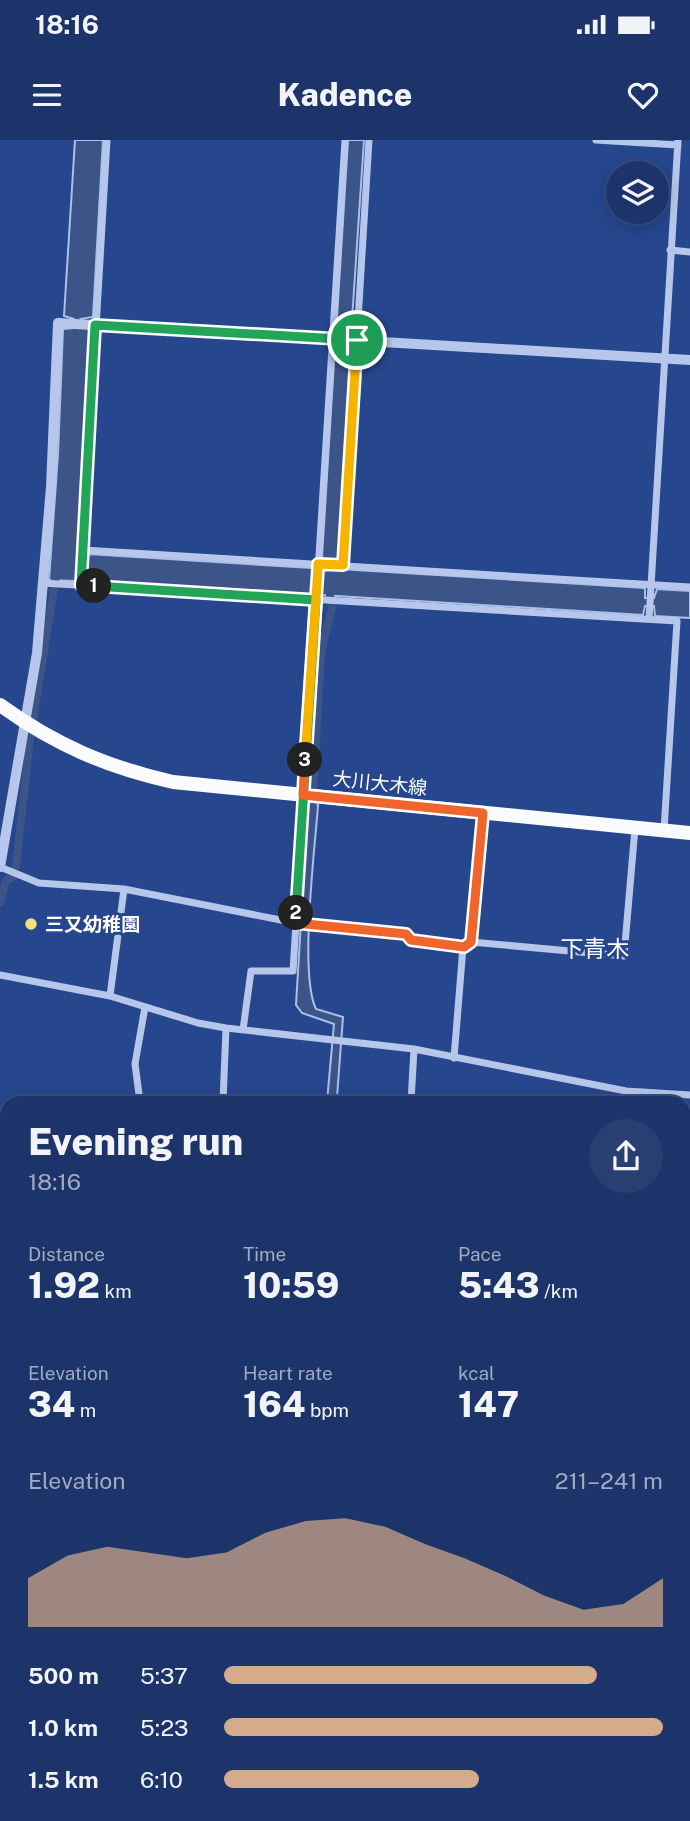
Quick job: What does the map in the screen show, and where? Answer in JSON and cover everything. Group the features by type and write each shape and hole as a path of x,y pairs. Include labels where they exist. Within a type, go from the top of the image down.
{"main road":[{"name":"大川大木線","path":"0,705 74,750 122,770 173,782 690,833"}],"street":[{"path":"81,583 93,324 107,140"},
{"path":"243,1030 249,974 258,969 293,971 345,140"},
{"path":"340,565 369,140"},
{"path":"596,140 678,142 649,619"},
{"path":"670,250 690,251"},
{"path":"635,828 624,956 411,940 406,934 297,923 124,889 39,883 10,871 25,722 37,653 44,583 58,323 690,360"},
{"path":"83,552 690,587"},
{"path":"44,583 81,583 677,621 664,830"},
{"path":"454,1058 483,813"},
{"path":"110,996 124,889"},
{"path":"0,975 110,996 226,1028 414,1049 626,1091 690,1095"},
{"path":"138,1096 135,1064 145,1007"},
{"path":"223,1096 226,1028"},
{"path":"411,1096 414,1049"}],"water":[{"path":"75,140 103,140 93,317 81,319 92,331 77,563 86,564 88,554 312,568 312,578 320,578 323,568 645,588 645,598 654,598 657,589 690,591 690,618 655,616 654,606 645,606 643,615 321,595 320,586 313,586 310,595 86,581 85,571 78,571 75,581 49,580 63,329 73,328 74,319 64,316"},
{"path":"348,140 364,140 351,335 336,333"},
{"path":"335,345 351,346 338,558 335,562 322,557"},
{"path":"308,804 318,805 308,941 311,992 316,1009 343,1017 337,1096 328,1096 334,1024 302,1013 296,1005"}],"waterway":[{"path":"0,903 6,881 13,877 16,867 30,739 56,576"},
{"path":"312,815 321,652 332,608 330,595"}],"place":[{"name":"三又幼稚園","path":"31,924"}],"district":[{"name":"下青木","path":"595,948"}],"route":[{"path":"357,340 95,325 81,585 316,600 303,795 296,923 406,934 411,940 458,944 464,947 471,942 483,813 303,795 317,596 318,564 343,565 357,340"}]}
